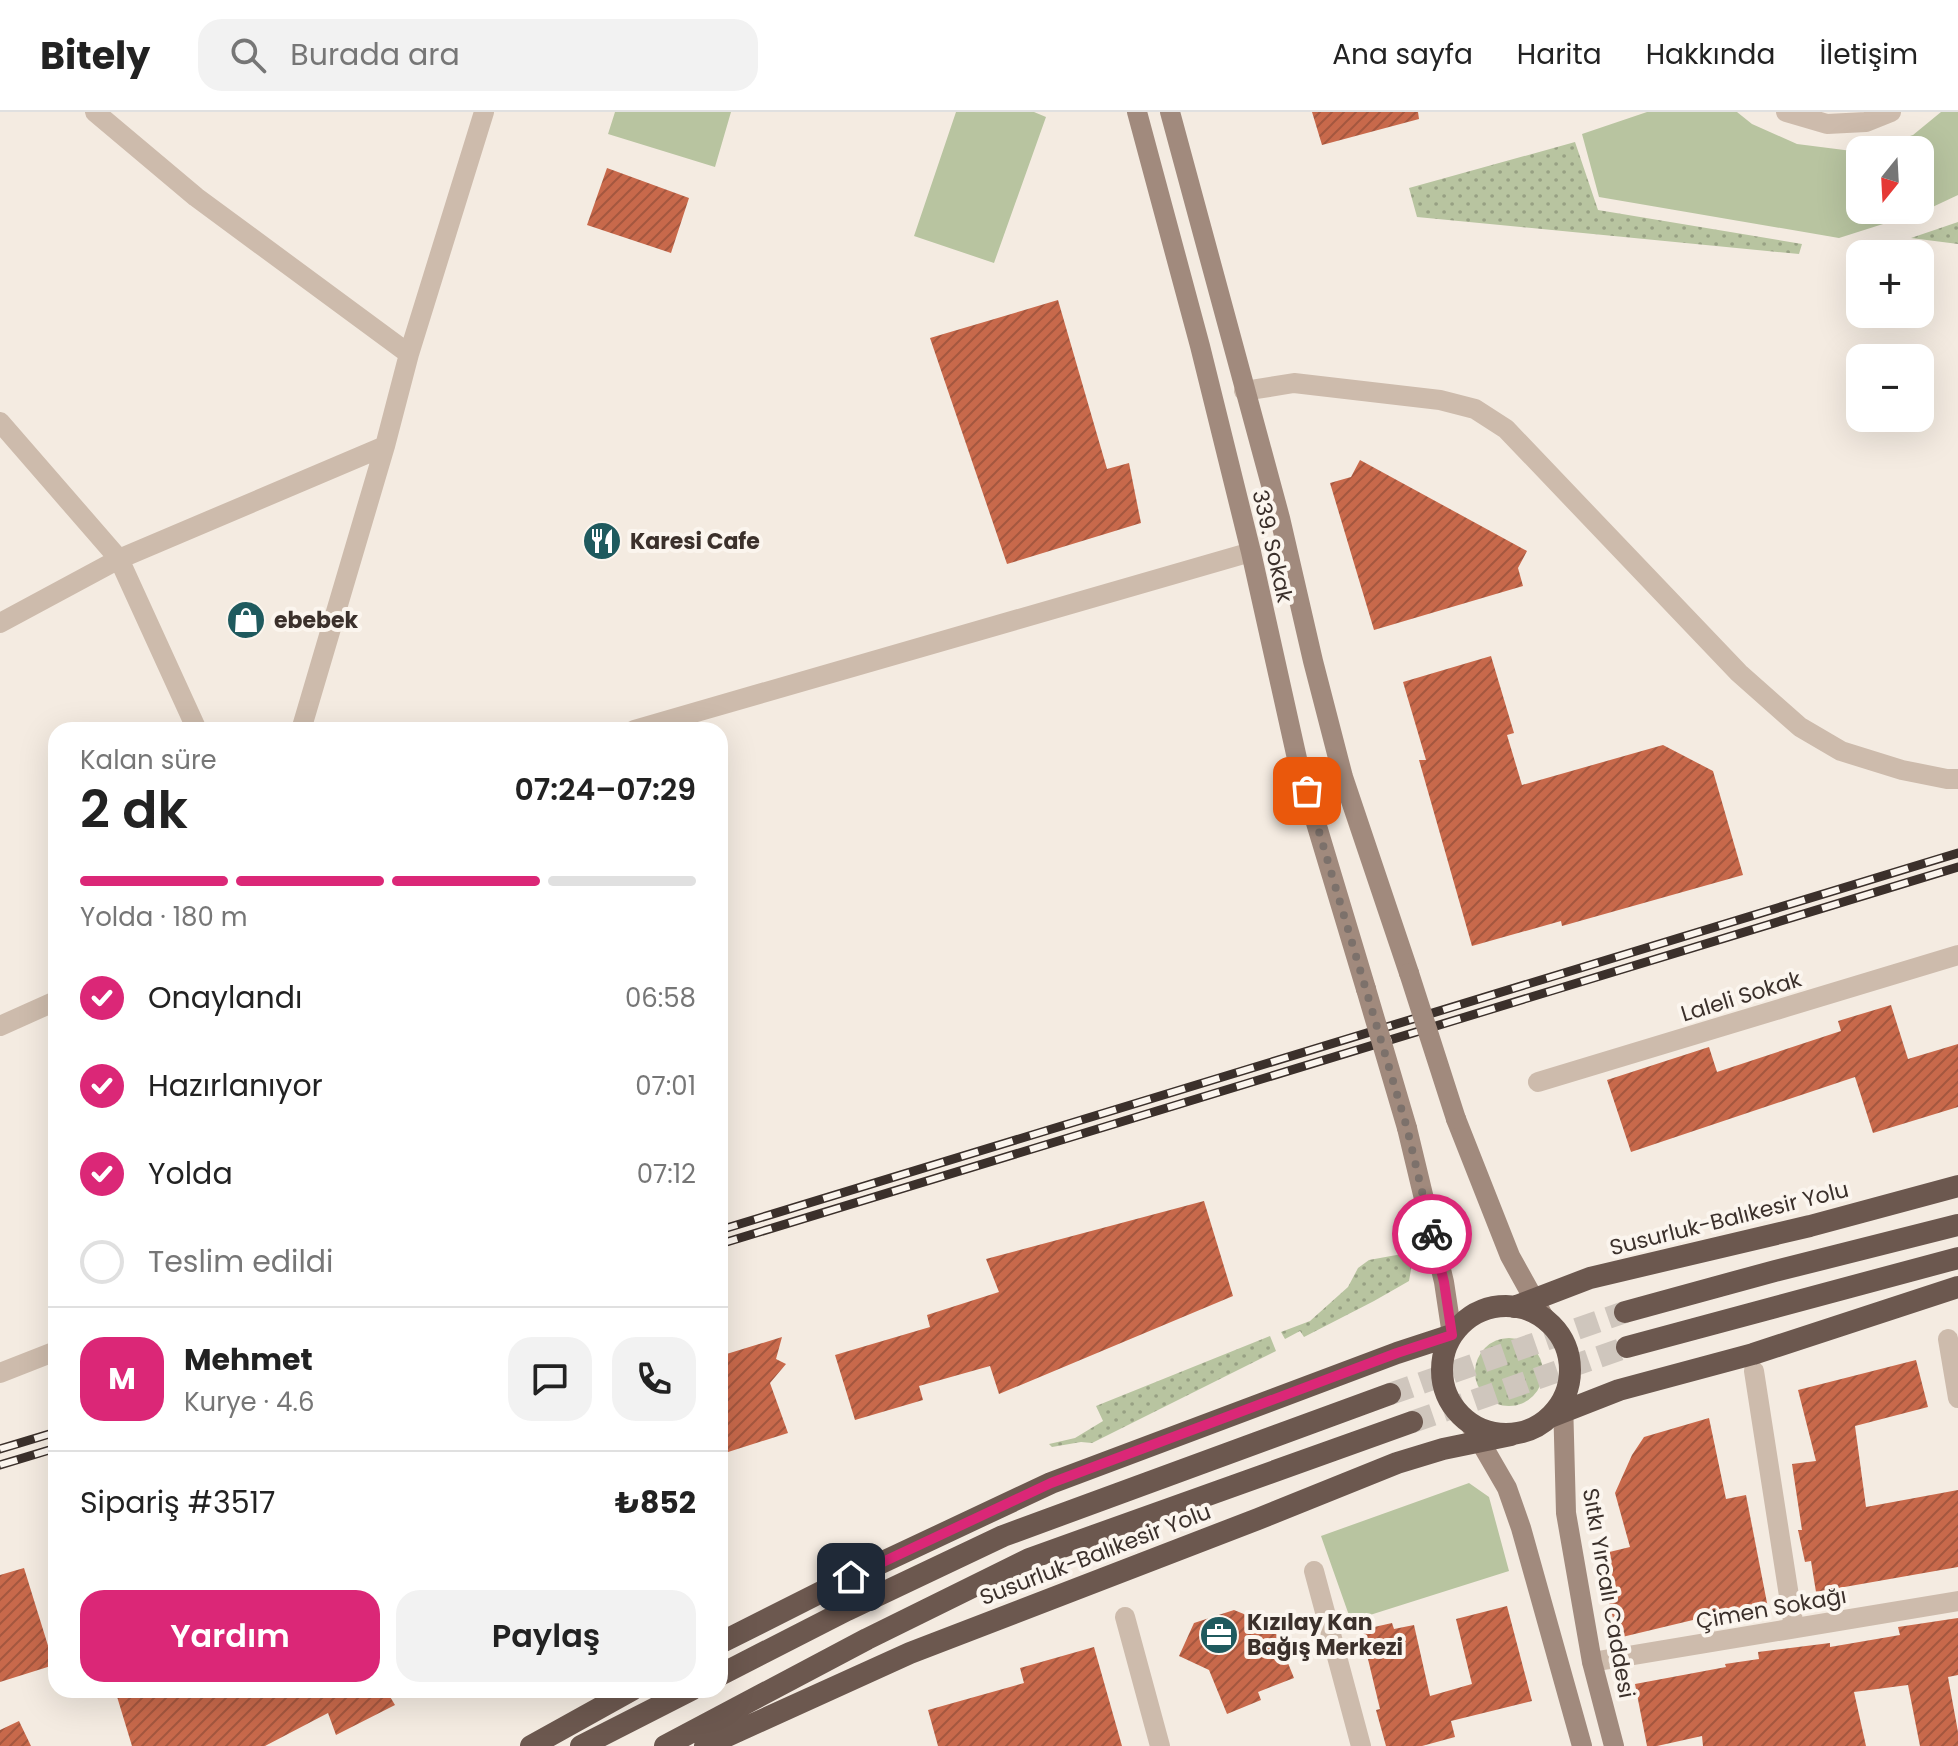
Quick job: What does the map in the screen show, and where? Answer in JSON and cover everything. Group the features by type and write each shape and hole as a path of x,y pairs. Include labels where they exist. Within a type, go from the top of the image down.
{"highway":[{"name":"Susurluk-Balıkesir Yolu","path":"1524,1303 1590,1278 1810,1226 1958,1186"},
{"path":"1625,1312 1958,1225"},
{"path":"1627,1347 1958,1258"},
{"path":"1559,1410 1619,1390 1753,1354 1958,1287"},
{"path":"1475,1432 1455,1410 1445,1393 1441,1373 1444,1354 1452,1335 1464,1322 1479,1312 1496,1307 1524,1303 1561,1338 1568,1358 1569,1379 1559,1410"},
{"path":"728,1639 1051,1483 1452,1335"},
{"name":"Susurluk-Balıkesir Yolu","path":"728,1671 1003,1536 1390,1394"},
{"name":"Susurluk-Balıkesir Yolu","path":"705,1746 910,1653 1397,1463 1443,1449 1475,1432 1511,1435 1532,1429 1559,1410"},
{"name":"Susurluk-Balıkesir Yolu","path":"665,1746 867,1639 1029,1559 1412,1422"},
{"path":"531,1746 618,1698"},
{"path":"581,1746 675,1698"}],"main road":[{"name":"339. Sokak","path":"1137,112 1251,552 1298,763 1407,1128 1444,1282 1452,1335"},
{"name":"339. Sokak","path":"1170,112 1280,518 1343,777 1456,1119 1510,1256 1524,1303"},
{"name":"Sıtkı Yırcalı Caddesi","path":"1559,1410 1566,1513 1592,1662 1614,1746"},
{"path":"1475,1432 1507,1488 1521,1528 1582,1746"}],"street":[{"path":"95,112 196,197 409,354"},
{"path":"303,722 409,354 484,112"},
{"path":"1786,112 1827,124 1866,122 1891,112"},
{"path":"1244,391 1294,383 1440,400 1475,409 1506,429 1739,673 1800,727 1841,751 1902,770 1958,779"},
{"path":"0,422 119,559 193,722"},
{"path":"0,623 119,559 385,446"},
{"path":"662,722 1251,552"},
{"name":"Laleli Sokak","path":"1538,1082 1958,955"},
{"path":"0,1026 48,1005"},
{"path":"1948,1339 1958,1398"},
{"path":"0,1373 48,1354"},
{"path":"1754,1371 1794,1628"},
{"path":"1314,1571 1361,1746"},
{"name":"Çimen Sokağı","path":"1592,1662 1958,1601"},
{"path":"1125,1617 1160,1746"}],"green space":[{"path":"615,112 731,112 715,167 608,134"},
{"path":"956,112 1034,112 1046,117 994,263 914,236"},
{"path":"1647,112 1737,112 1752,124 1797,144 1846,150 1846,224 1883,224 1839,238 1599,197 1582,134"},
{"path":"1941,112 1958,112 1958,195 1934,206 1934,136 1910,136"},
{"path":"1575,142 1598,210 1802,244 1799,254 1417,217 1409,188"},
{"path":"1958,222 1958,244 1911,238"},
{"path":"1402,1254 1412,1264 1409,1281 1304,1337 1300,1331 1285,1339 1281,1332 1310,1321 1348,1287 1358,1268 1369,1260"},
{"path":"1270,1336 1276,1351 1092,1443 1052,1447 1049,1444 1075,1438 1103,1421 1096,1406"},
{"path":"1509,1338 1533,1348 1543,1372 1533,1396 1509,1406 1485,1396 1475,1372 1485,1348"},
{"path":"1469,1483 1489,1497 1509,1571 1351,1621 1321,1536"}],"building":[{"path":"1312,112 1418,112 1419,119 1322,145"},
{"path":"607,168 689,198 671,253 587,225"},
{"path":"1058,300 1107,469 1129,463 1141,523 1007,564 930,338"},
{"path":"1360,460 1527,551 1518,568 1523,586 1374,630 1330,483 1351,477"},
{"path":"1491,656 1514,733 1507,735 1522,785 1663,745 1713,771 1743,875 1562,926 1561,921 1472,946 1419,760 1426,760 1403,682"},
{"path":"1891,1005 1908,1059 1958,1044 1958,1107 1873,1133 1855,1077 1631,1152 1607,1080 1709,1047 1717,1072 1841,1031 1838,1021"},
{"path":"1204,1201 1233,1296 999,1394 990,1366 919,1386 923,1400 855,1420 835,1355 930,1327 927,1315 999,1292 986,1259"},
{"path":"782,1337 776,1359 786,1364 770,1383 788,1433 728,1452 728,1354"},
{"path":"1916,1360 1928,1407 1855,1426 1866,1507 1958,1490 1958,1567 1816,1592 1811,1561 1805,1562 1798,1530 1802,1530 1792,1464 1816,1461 1798,1390"},
{"path":"1709,1418 1726,1499 1746,1495 1768,1608 1693,1620 1618,1638 1597,1555 1630,1547 1615,1493 1644,1437"},
{"path":"24,1568 48,1646 48,1667 0,1682 0,1575"},
{"path":"1507,1606 1532,1701 1451,1721 1455,1737 1422,1746 1386,1746 1361,1630 1392,1623 1394,1629 1414,1625 1430,1696 1472,1684 1456,1619"},
{"path":"1234,1610 1273,1626 1294,1678 1258,1692 1261,1700 1227,1714 1209,1670 1179,1656 1194,1623"},
{"path":"1958,1618 1958,1675 1948,1677 1958,1746 1920,1746 1908,1685 1854,1692 1866,1746 1703,1746 1702,1736 1647,1746 1635,1684 1759,1659 1758,1652 1830,1643 1830,1647 1900,1635 1898,1627"},
{"path":"1094,1647 1122,1746 938,1746 928,1710 1024,1683 1020,1668"},
{"path":"117,1698 391,1698 395,1705 336,1735 328,1713 265,1746 132,1746"},
{"path":"19,1721 31,1746 0,1746 0,1730"}],"tunnel":[{"path":"1390,1394 1625,1312"},
{"path":"1412,1422 1627,1347"}],"railway":[{"path":"728,1228 1958,853"},
{"path":"728,1242 1958,867"},
{"path":"0,1449 48,1434"},
{"path":"0,1465 48,1450"}],"way so far":[{"path":"1307,791 1407,1128 1432,1234"}],"place":[{"name":"Karesi Cafe","path":"602,541"},
{"name":"ebebek","path":"246,620"},
{"name":"Kızılay Kan Bağış Merkezi","path":"1219,1635"}],"route":[{"path":"851,1577 1051,1483 1452,1335 1444,1282 1432,1234"}]}
